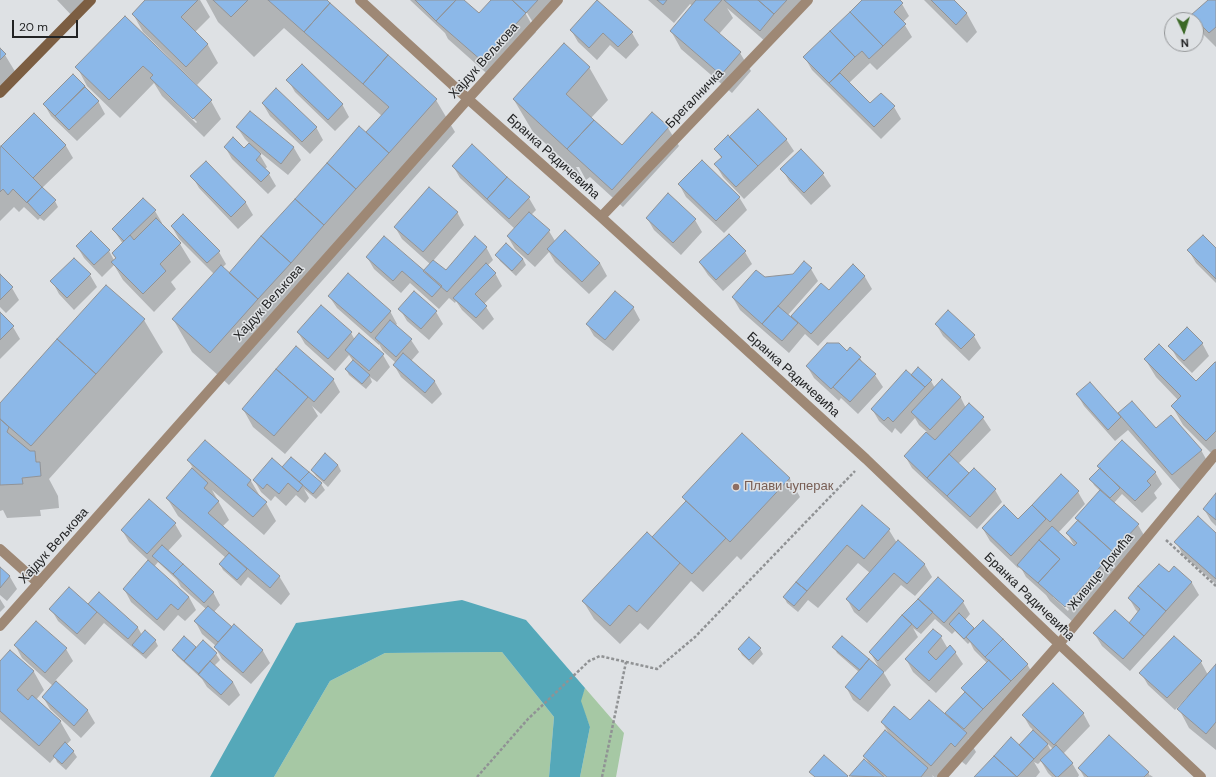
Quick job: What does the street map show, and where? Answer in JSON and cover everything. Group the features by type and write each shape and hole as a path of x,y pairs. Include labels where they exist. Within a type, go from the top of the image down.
{"street":[{"path":"0,93 91,0"},
{"name":"Бранка Радичевића","path":"360,0 866,459 1059,644 1201,777"},
{"name":"Хајдук Вељкова","path":"0,626 468,99 558,0"},
{"name":"Брегалничка","path":"601,217 808,0"},
{"name":"Живице Докића","path":"942,777 1059,644 1216,454"},
{"path":"0,549 38,583"}],"path":[{"path":"477,777 528,719 589,661 600,656 657,669 695,637 866,459"},
{"path":"1154,528 1216,586"},
{"path":"602,777 626,662"}],"green space":[{"path":"502,652 554,717 549,777 274,777 330,681 385,653"},
{"path":"585,688 624,733 616,777 580,777 590,727 580,701"}],"water":[{"path":"462,600 526,620 585,688 581,701 590,727 580,777 549,777 554,717 502,652 385,653 330,681 274,777 210,777 296,623"}],"building":[{"path":"145,0 198,0 181,17 208,44 186,67 132,14"},
{"path":"213,0 248,0 231,17"},
{"path":"268,0 327,0 330,3 304,32"},
{"path":"415,0 456,0 436,21"},
{"path":"456,0 464,0 479,13 491,0 512,0 526,13 482,61 436,21"},
{"path":"512,0 538,0 526,13"},
{"path":"597,0 633,32 618,47 603,33 589,48 570,30"},
{"path":"657,0 667,0 663,5"},
{"path":"696,0 722,0 704,20 741,52 721,75 670,31"},
{"path":"724,0 758,0 774,14 760,31"},
{"path":"758,0 787,0 774,14"},
{"path":"862,0 900,0 903,3 894,12 906,24 883,46 850,12"},
{"path":"931,0 954,0 967,13 956,25"},
{"path":"1208,0 1216,0 1216,27 1209,33 1204,28 1204,12 1194,12"},
{"path":"330,3 388,55 363,84 304,32"},
{"path":"850,12 883,46 869,59 862,51 855,57 830,31"},
{"path":"125,16 212,100 193,119 150,78 153,75 143,66 109,100 75,67"},
{"path":"830,31 855,57 829,83 803,57"},
{"path":"564,43 590,67 566,94 594,120 567,149 513,99"},
{"path":"0,48 6,54 0,60"},
{"path":"388,55 437,99 389,153 366,132 389,107 363,84"},
{"path":"302,64 343,104 328,120 286,80"},
{"path":"840,73 870,103 881,93 895,106 874,127 829,83"},
{"path":"73,74 85,86 55,116 43,104"},
{"path":"85,87 99,101 69,130 55,116"},
{"path":"276,88 317,127 302,142 262,103"},
{"path":"758,109 787,139 758,166 729,137"},
{"path":"250,111 294,147 281,164 236,127"},
{"path":"652,112 669,127 612,190 567,149 594,120 622,145"},
{"path":"34,113 66,145 33,178 1,146"},
{"path":"359,126 389,153 356,189 327,163"},
{"path":"728,135 758,166 736,187 714,164 722,157 714,149"},
{"path":"233,137 244,148 249,143 261,154 256,160 270,173 261,182 224,147"},
{"path":"472,144 507,177 487,199 452,166"},
{"path":"1,146 42,187 27,203 13,189 8,195 3,189 0,192"},
{"path":"801,149 824,173 804,193 780,169"},
{"path":"702,160 740,197 716,221 678,184"},
{"path":"206,161 246,202 231,217 190,176"},
{"path":"327,163 356,189 324,225 295,199"},
{"path":"507,177 530,197 509,219 487,199"},
{"path":"42,187 56,200 40,216 27,202"},
{"path":"429,187 458,212 423,252 394,227"},
{"path":"668,193 696,219 673,243 646,218"},
{"path":"143,198 156,210 124,241 112,229"},
{"path":"295,199 324,225 291,263 261,236"},
{"path":"529,212 550,230 528,255 507,236"},
{"path":"183,214 220,251 207,263 171,226"},
{"path":"156,218 181,243 160,264 166,271 143,294 111,262 116,258 112,253 130,235 134,240"},
{"path":"565,230 600,263 582,282 547,249"},
{"path":"91,231 110,250 94,265 76,246"},
{"path":"729,234 746,251 716,280 699,262"},
{"path":"1203,235 1216,248 1216,279 1187,250"},
{"path":"261,236 291,263 258,299 229,273"},
{"path":"384,236 442,286 432,297 402,271 393,281 366,257"},
{"path":"475,236 487,247 447,292 423,271 433,260 446,270"},
{"path":"506,243 523,259 512,271 495,255"},
{"path":"74,258 91,274 67,298 50,281"},
{"path":"804,261 812,268 762,324 732,297 756,270 765,277 793,274"},
{"path":"486,263 496,273 475,294 487,306 476,318 453,298"},
{"path":"853,264 865,276 811,334 791,316 821,283 829,290"},
{"path":"221,265 258,299 210,353 172,319"},
{"path":"348,273 391,311 371,333 328,296"},
{"path":"0,274 13,287 0,300"},
{"path":"106,285 145,319 96,374 57,339"},
{"path":"414,291 437,311 421,329 398,309"},
{"path":"615,291 634,307 605,340 586,324"},
{"path":"321,305 352,332 328,359 297,332"},
{"path":"778,306 798,323 782,341 762,324"},
{"path":"948,310 975,335 961,349 935,324"},
{"path":"0,312 14,326 0,340"},
{"path":"390,320 412,339 396,357 375,338"},
{"path":"1187,327 1203,343 1184,361 1168,346"},
{"path":"359,333 384,354 369,371 345,350"},
{"path":"57,339 96,374 31,446 0,419 0,403"},
{"path":"827,343 839,343 847,351 850,347 861,357 831,389 806,366"},
{"path":"1159,344 1196,381 1216,362 1216,431 1206,441 1171,406 1181,396 1144,359"},
{"path":"296,346 334,379 314,402 276,369"},
{"path":"403,353 435,381 425,393 393,365"},
{"path":"859,359 876,374 850,402 833,387"},
{"path":"353,360 370,375 362,384 345,369"},
{"path":"918,367 932,380 925,387 911,375"},
{"path":"276,369 308,397 274,436 242,409"},
{"path":"906,370 925,387 893,422 888,417 884,421 871,409"},
{"path":"942,379 961,397 930,430 911,412"},
{"path":"1090,382 1121,417 1108,430 1076,394"},
{"path":"1132,401 1156,428 1171,415 1202,450 1172,475 1118,413"},
{"path":"969,403 984,417 927,478 904,456 926,432 935,440"},
{"path":"0,419 9,427 7,432 30,451 35,451 36,462 40,462 41,476 22,478 23,484 0,485"},
{"name":"Плави чуперак","path":"742,433 790,478 730,542 682,497"},
{"path":"205,440 251,480 247,485 267,502 253,517 187,460"},
{"path":"1122,440 1156,472 1147,481 1151,485 1135,501 1097,466"},
{"path":"325,453 338,465 324,481 311,470"},
{"path":"949,454 969,473 947,496 927,478"},
{"path":"291,457 309,472 299,482 282,467"},
{"path":"272,458 303,485 298,492 288,483 279,494 267,484 263,489 253,480"},
{"path":"192,468 208,483 204,488 219,501 208,513 280,576 270,588 166,498"},
{"path":"974,468 996,489 970,517 947,496"},
{"path":"1100,468 1120,488 1110,498 1089,479"},
{"path":"309,472 322,483 313,494 299,482"},
{"path":"1061,474 1079,491 1050,522 1032,505"},
{"path":"1100,490 1139,524 1113,552 1075,518"},
{"path":"1216,493 1216,520 1203,509"},
{"path":"149,499 176,523 147,554 121,530"},
{"path":"686,501 726,538 692,574 652,537"},
{"path":"862,505 890,529 864,559 847,545 807,591 796,582"},
{"path":"1004,505 1018,519 1032,505 1046,519 1011,556 982,528"},
{"path":"1198,516 1216,533 1216,579 1174,542"},
{"path":"1078,520 1113,552 1065,607 1038,583 1060,559 1039,540 1052,526 1074,546 1077,543 1066,533"},
{"path":"647,532 680,563 637,612 629,605 610,626 582,601"},
{"path":"898,540 925,564 907,584 894,573 859,611 846,599"},
{"path":"1039,540 1060,559 1038,583 1017,565"},
{"path":"162,545 183,564 173,574 152,556"},
{"path":"229,553 247,569 237,580 219,564"},
{"path":"148,560 189,597 178,610 171,604 157,620 123,589"},
{"path":"183,564 214,592 204,603 173,574"},
{"path":"1159,564 1169,572 1174,566 1192,582 1166,611 1138,586"},
{"path":"0,567 10,576 0,588"},
{"path":"938,577 964,601 944,623 918,599"},
{"path":"796,582 807,591 794,606 783,597"},
{"path":"1138,586 1166,611 1144,636 1129,623 1140,609 1128,598"},
{"path":"69,587 97,612 77,634 49,609"},
{"path":"99,592 138,627 128,639 88,604"},
{"path":"918,599 933,612 917,629 902,615"},
{"path":"208,606 232,627 218,642 194,621"},
{"path":"1115,610 1144,636 1123,659 1093,633"},
{"path":"959,613 974,628 964,639 949,624"},
{"path":"902,615 912,624 878,661 869,652"},
{"path":"983,620 1003,639 985,657 966,637"},
{"path":"36,621 67,648 45,673 14,645"},
{"path":"234,624 263,650 243,673 214,647"},
{"path":"933,629 942,636 928,652 936,660 950,645 956,652 929,681 905,659"},
{"path":"145,630 156,640 143,654 132,645"},
{"path":"184,636 196,647 184,661 172,650"},
{"path":"842,636 869,659 860,670 832,647"},
{"path":"1174,636 1202,661 1167,698 1139,673"},
{"path":"749,637 761,648 749,660 738,649"},
{"path":"1003,639 1028,664 1011,681 985,657"},
{"path":"203,640 217,653 199,674 184,661"},
{"path":"10,650 34,671 17,690 28,700 32,695 61,721 39,746 0,711 0,661"},
{"path":"869,659 884,672 860,700 845,687"},
{"path":"989,660 1011,681 983,709 961,688"},
{"path":"210,661 233,682 221,695 198,674"},
{"path":"1216,664 1216,722 1206,734 1177,709"},
{"path":"56,681 88,710 74,726 42,697"},
{"path":"1053,683 1084,713 1054,745 1022,715"},
{"path":"965,692 983,709 964,729 945,713"},
{"path":"929,700 967,733 955,747 951,743 931,766 881,722 894,706 910,720"},
{"path":"885,730 928,768 921,777 887,777 863,756"},
{"path":"1033,730 1048,744 1034,759 1019,745"},
{"path":"1109,735 1149,772 1144,777 1088,777 1078,768"},
{"path":"1011,737 1034,759 1017,777 994,756"},
{"path":"65,742 74,751 62,764 53,756"},
{"path":"1056,745 1073,763 1058,777 1056,777 1040,760"},
{"path":"824,755 848,776 815,777 809,772"},
{"path":"994,756 1017,777 974,777"},
{"path":"864,759 884,777 849,776"}],"place":[{"name":"Плави чуперак","path":"736,487"}]}
